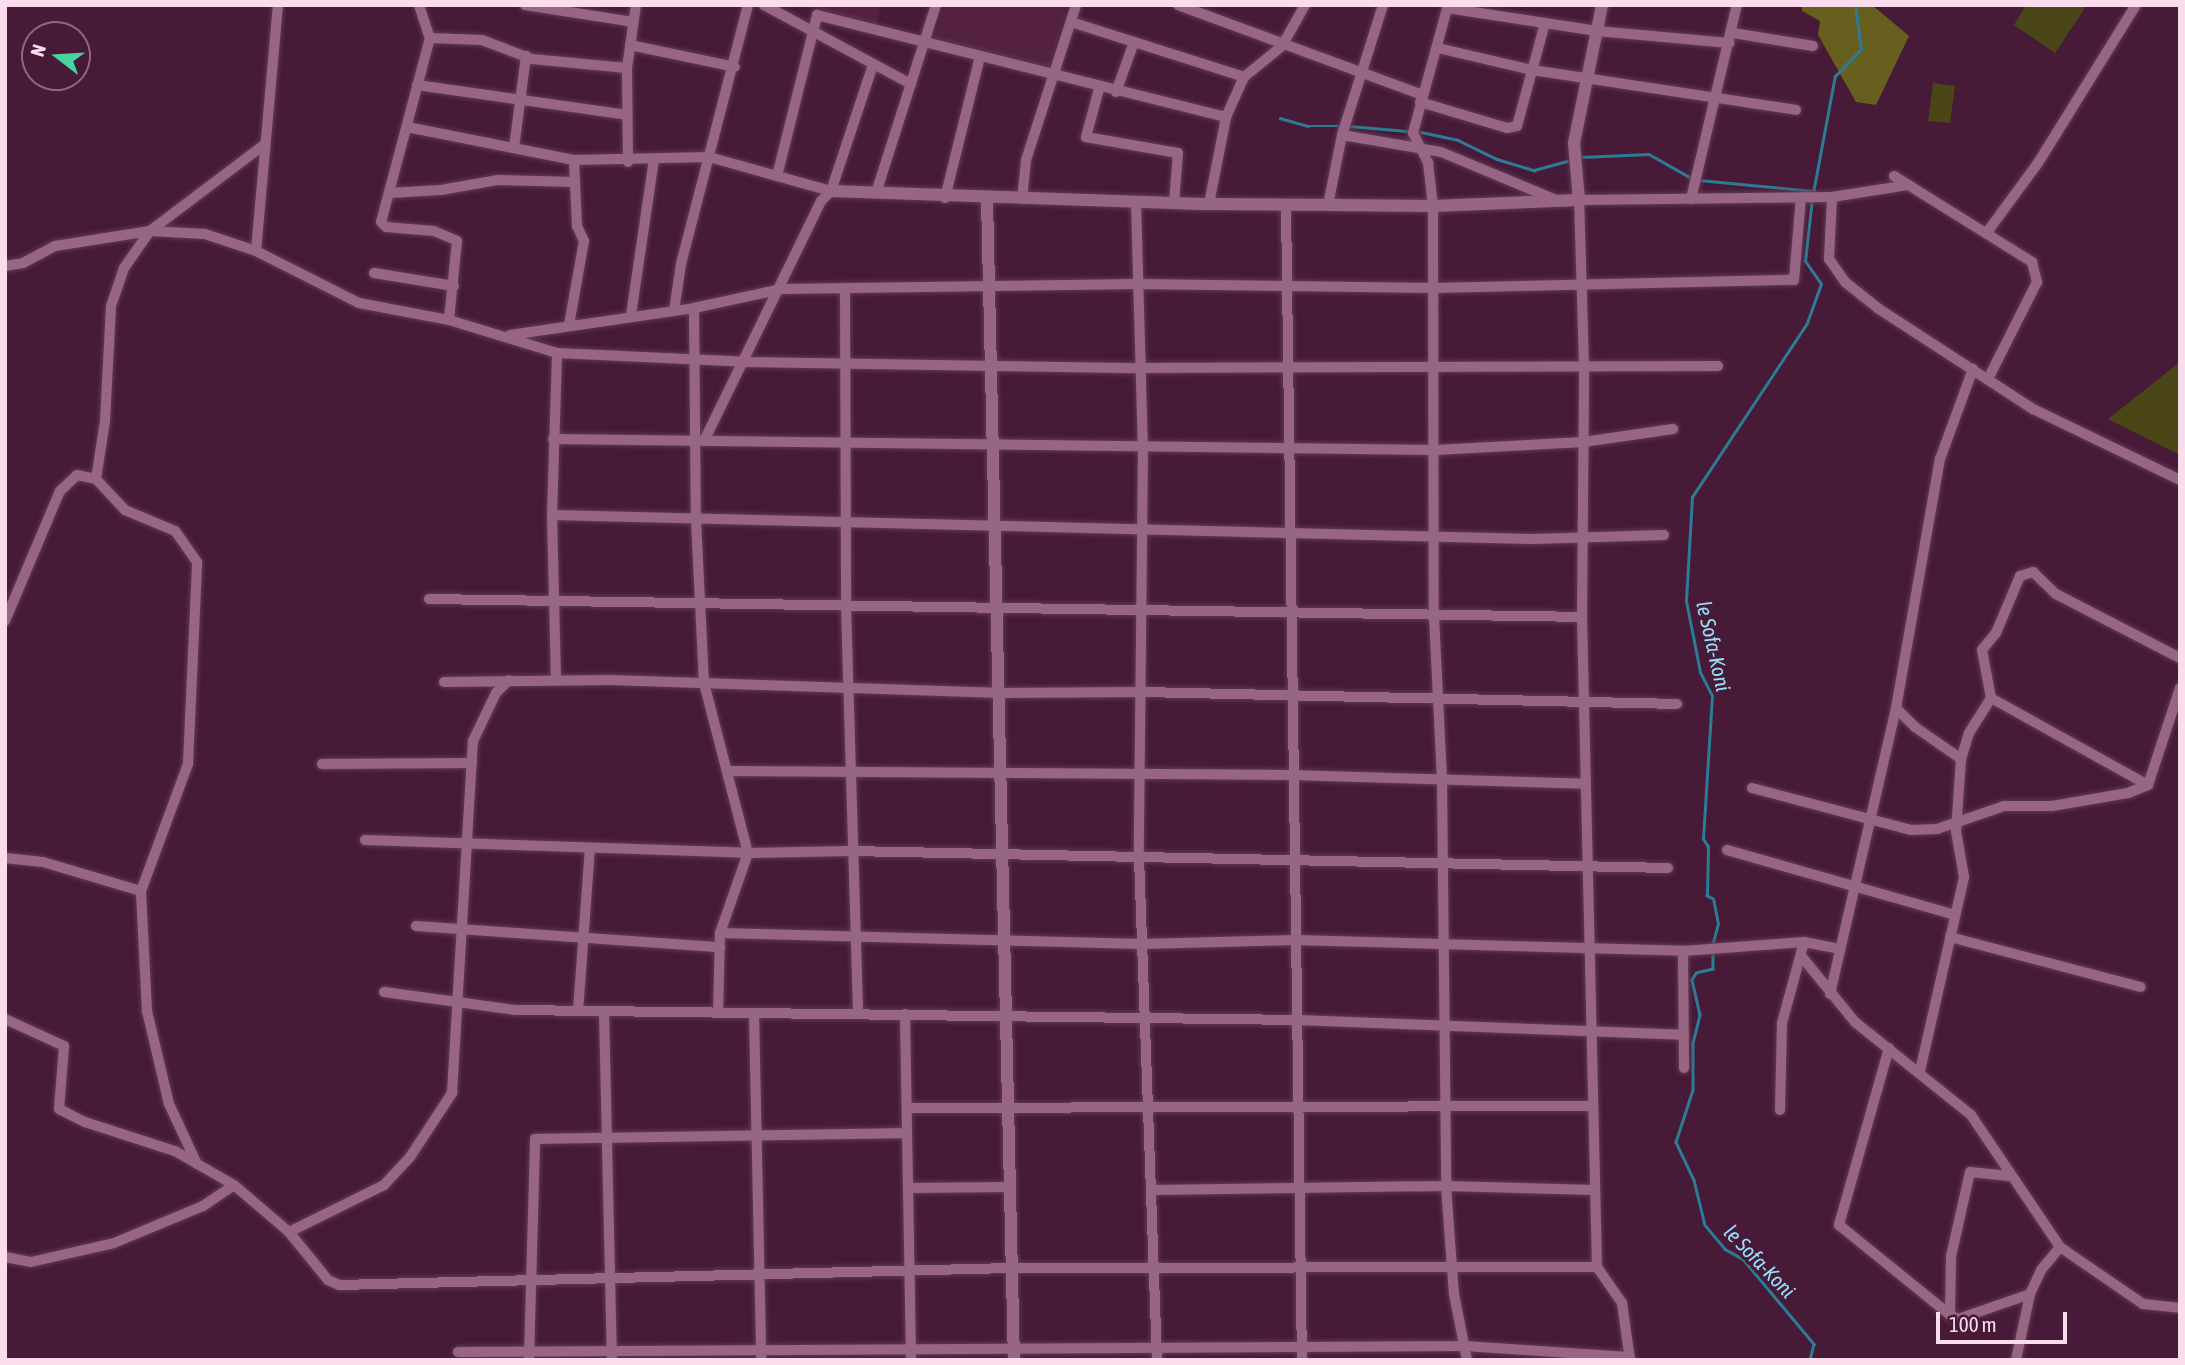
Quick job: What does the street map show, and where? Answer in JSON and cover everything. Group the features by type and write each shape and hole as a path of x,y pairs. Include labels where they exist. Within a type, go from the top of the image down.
{"street":[{"path":"256,251 278,5"},
{"path":"419,5 430,38 381,222 386,228 434,230 457,241 449,320"},
{"path":"525,5 633,22"},
{"path":"628,162 627,68 636,5"},
{"path":"674,311 681,264 735,66 748,5"},
{"path":"764,5 911,84"},
{"path":"876,193 936,5"},
{"path":"1022,199 1026,160 1076,5"},
{"path":"1178,5 1421,99 1513,129 1545,23"},
{"path":"1209,204 1226,117 1244,77 1282,46 1305,5"},
{"path":"1328,205 1342,133 1383,5"},
{"path":"458,1352 529,1357 612,1356 761,1348 911,1355 1157,1355 1303,1346 1465,1346 1630,1359 1622,1303 1597,1267 1591,1106 1591,950 1582,617 1584,365 1579,200 1574,143 1602,5"},
{"path":"1691,199 1718,96 1737,5"},
{"path":"1988,232 2038,163 2136,5"},
{"path":"1467,1360 1451,1265 1446,1186 1441,943 1442,780 1434,616 1436,450 1433,206 1428,163 1413,133 1421,99 1448,7 1597,31 1731,38 1813,46"},
{"path":"777,176 817,15 1099,89 1226,117"},
{"path":"1071,22 1244,77"},
{"path":"430,38 482,40 526,56 627,68"},
{"path":"1116,92 1134,42"},
{"path":"630,45 735,66"},
{"path":"1438,48 1532,70 1718,96 1796,110"},
{"path":"514,148 526,56"},
{"path":"945,198 980,57"},
{"path":"700,441 745,362 821,201 831,191 873,65"},
{"path":"418,85 627,114"},
{"path":"1099,89 1086,137 1178,153 1174,203"},
{"path":"407,127 574,160 628,162 709,157 831,191 945,198 1433,206 1579,200 1832,197 1909,185"},
{"path":"1342,133 1441,152 1558,201"},
{"path":"96,479 105,421 111,306 124,268 150,230 265,144"},
{"path":"569,325 584,241 577,226 574,160"},
{"path":"631,315 654,160"},
{"path":"1894,176 1988,232 2032,262 2037,279 1988,379"},
{"path":"389,193 498,180 575,182"},
{"path":"510,335 631,315 694,308 781,289 1138,284 1433,289 1794,280 1801,197"},
{"path":"1832,197 1829,259 1845,282 1879,310 2033,409 2180,481"},
{"path":"987,199 1014,1355"},
{"path":"1136,202 1143,446 1143,773 1139,857 1148,1106 1154,1190 1157,1355"},
{"path":"1286,205 1284,288 1302,1360"},
{"path":"5,266 23,263 55,246 150,230 205,234 256,251 359,303 510,335 557,353 695,357 745,362 1140,368 1718,366"},
{"path":"374,273 454,286"},
{"path":"845,289 848,522 846,606 851,850 858,1014"},
{"path":"694,308 700,441 696,520 704,683 748,853 720,933 718,1013"},
{"path":"556,679 552,515 557,353"},
{"path":"1830,993 1896,708 1940,459 1973,369"},
{"path":"553,439 1436,450 1583,442 1673,429"},
{"path":"5,621 60,491 77,475 96,479 125,510 175,530 197,562 188,764 141,891 147,1011 169,1104 197,1164"},
{"path":"552,515 995,527 1289,530 1584,538 1664,535"},
{"path":"1920,1071 1964,877 1956,822 1961,759 1969,733 1991,698 1982,650 1996,633 2007,603 2026,573 2033,572 2056,594 2180,658"},
{"path":"429,599 554,599 996,610 1582,617"},
{"path":"444,682 556,679 998,694 1142,692 1677,704"},
{"path":"289,1232 384,1185 410,1157 452,1093 473,741 496,693 509,680"},
{"path":"1752,788 1912,830 1937,829 2004,806 2052,806 2128,793 2148,785 2180,688"},
{"path":"1991,698 2148,785"},
{"path":"1896,708 1915,727 1961,759"},
{"path":"322,764 472,764"},
{"path":"727,771 1291,775 1586,784"},
{"path":"365,841 748,853 851,850 1668,868"},
{"path":"578,1011 590,848"},
{"path":"1727,850 1955,915"},
{"path":"5,858 43,862 141,891"},
{"path":"416,926 720,947"},
{"path":"720,933 855,933 1142,944 1295,940 1683,951 1804,942 1839,949"},
{"path":"1950,937 2141,987"},
{"path":"1780,1111 1782,1023 1804,942"},
{"path":"1683,951 1684,1068"},
{"path":"1802,957 1856,1023 1920,1071 1971,1115 2009,1176 2060,1247 2143,1304 2180,1308"},
{"path":"384,992 458,1002 578,1011 1006,1014 1145,1019 1296,1020 1684,1034"},
{"path":"604,1011 612,1356"},
{"path":"754,1013 761,1360"},
{"path":"905,1014 911,1355"},
{"path":"5,1019 64,1046 59,1109 85,1122 175,1151 234,1185 289,1232 328,1280 339,1285 759,1277 1012,1268 1302,1270 1451,1265 1597,1267"},
{"path":"1889,1048 1839,1225 1958,1319 2030,1294"},
{"path":"907,1108 1444,1104 1591,1106"},
{"path":"529,1357 535,1139 907,1133"},
{"path":"1950,1315 1951,1256 1970,1172 2009,1176"},
{"path":"5,1257 31,1262 114,1243 204,1206 234,1185"},
{"path":"1154,1190 1446,1186 1595,1190"},
{"path":"908,1188 1010,1187"},
{"path":"2016,1360 2030,1294 2040,1270 2060,1247"}],"shaded area":[{"path":"798,5 881,5 876,26"},
{"path":"945,5 1067,5 1049,69 935,38"},
{"path":"1802,5 1872,5 1909,36 1876,105 1856,102 1818,35 1820,21 1802,11"},
{"path":"2026,5 2087,5 2055,53 2014,25"},
{"path":"1933,83 1955,86 1950,123 1928,121"},
{"path":"2180,362 2180,455 2108,419"}],"waterway":[{"name":"le Sofa-Koni","path":"1813,193 1835,76 1861,49 1855,5"},
{"path":"1280,118 1308,126 1343,126"},
{"path":"1349,126 1407,131"},
{"path":"1421,132 1458,140 1497,159 1534,170 1567,161"},
{"path":"1581,157 1649,154 1693,179"},
{"path":"1699,180 1814,191"},
{"name":"le Sofa-Koni","path":"1712,946 1718,924 1713,899 1707,896 1708,847 1703,839 1712,696 1700,672 1686,601 1692,497 1807,323 1821,284 1805,261 1812,199"},
{"name":"le Sofa-Koni","path":"1713,952 1713,969 1696,973 1692,980 1700,1015 1693,1043 1693,1090 1676,1142 1694,1180 1705,1225 1725,1249 1743,1259 1814,1344 1810,1360"}]}
